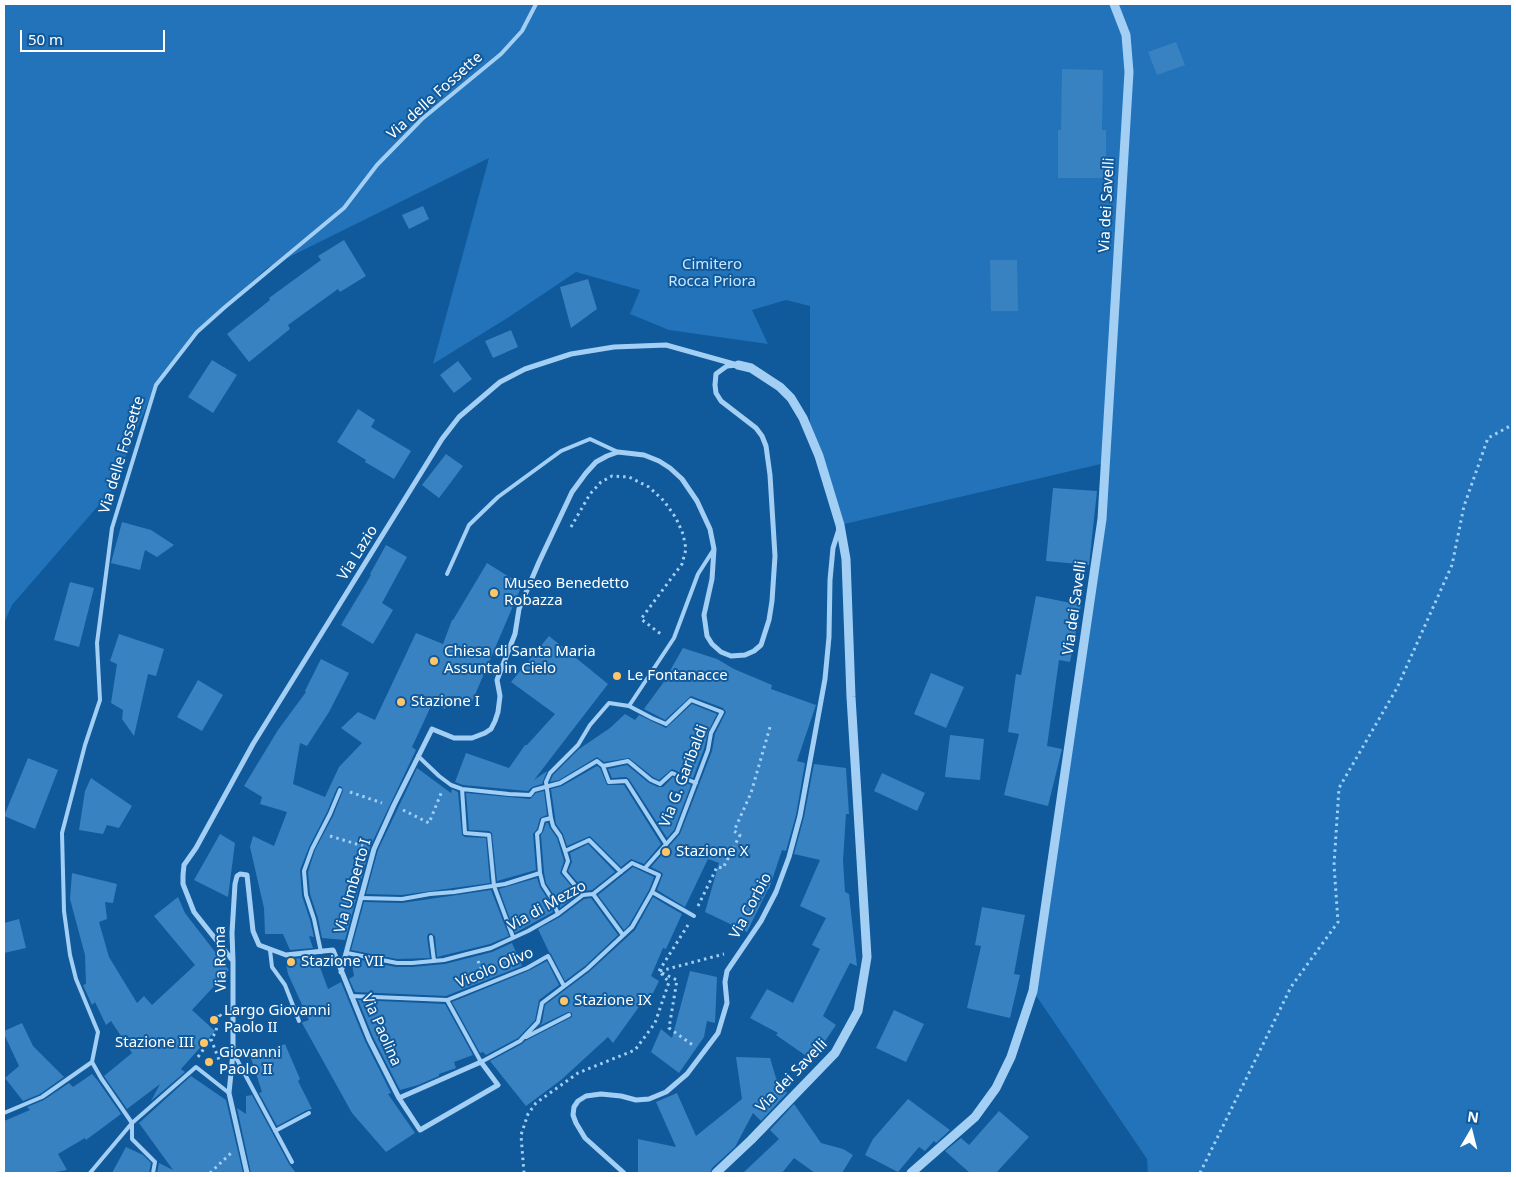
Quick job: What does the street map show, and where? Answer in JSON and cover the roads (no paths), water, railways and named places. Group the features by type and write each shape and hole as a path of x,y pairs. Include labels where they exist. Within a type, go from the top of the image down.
{"street":[{"name":"Via dei Savelli","path":"911,1173 975,1117 996,1088 1011,1057 1033,991 1102,519 1129,72 1126,35 1114,4"},
{"name":"Via Lazio","path":"234,961 194,912 183,884 184,865 196,848 253,744 442,439 459,417 500,382 525,369 570,354 614,347 666,345 738,365"},
{"name":"Via dei Savelli","path":"716,1173 836,1053 858,1011 867,957 851,707 846,558 840,525 819,456 803,418 791,398 780,387 751,368 738,365"},
{"path":"618,452 644,455 659,461 682,479 697,501 710,529 714,549 712,579 704,615 706,630 712,644 721,652 731,656 744,655 754,651 761,645 769,620 775,556 770,475 766,446 756,428 721,400 716,393 716,374 727,366 738,365"},
{"name":"Via Umberto I","path":"341,972 374,849 393,806 432,729 460,739 472,738 491,729 498,712 500,696 497,680 515,634 519,610 539,562 572,492 596,462 618,452"},
{"name":"Via Corbio","path":"624,1173 585,1138 573,1115 574,1107 578,1101 586,1096 601,1094 636,1100 649,1099 666,1092 687,1074 718,1033 727,1003 725,976 761,921 776,892 789,857 800,816 825,678 833,548 840,525"},
{"name":"Via Roma","path":"247,1173 229,1093 233,1053 234,961 232,933 235,884 237,876 240,874 247,875 254,936 259,945 270,950"},
{"path":"270,950 286,955 321,952"},
{"name":"Via Paolina","path":"321,952 333,950 369,1039 399,1098 420,1130 498,1085 481,1062"},
{"path":"399,1098 481,1062"}],"lane":[{"name":"Via delle Fossette","path":"92,1062 98,1032 76,979 70,955 64,911 62,833 85,745 100,700 97,643 112,528 156,385 197,332 344,208 377,165 422,119 501,54 522,31 536,4"},
{"path":"446,574 469,526 498,497 561,451 590,439 618,452"},
{"path":"583,895 564,872 568,861 560,836 553,826 546,782 550,773 578,744 609,703 629,706 674,638 698,574 714,549"},
{"name":"Via G. Garibaldi","path":"629,706 666,724 690,700 722,712 711,733 708,750 677,832 645,868"},
{"path":"418,756 448,783 462,790 526,795 530,795 534,790 560,783 597,761 603,766 609,782 626,780 666,844"},
{"path":"603,766 628,761 651,780 660,784 672,773 696,783"},
{"path":"321,952 314,919 306,895 304,871 312,849 340,790"},
{"path":"462,790 465,833 489,835 494,886 513,937"},
{"path":"551,818 542,820 540,831 537,834 540,873 543,885 552,899 558,914"},
{"path":"565,851 589,840 621,872"},
{"name":"Via di Mezzo","path":"347,953 397,963 412,964 452,958 482,950 513,937 558,914 583,895 593,894 632,863 645,868"},
{"path":"520,1041 538,1022 542,1003 587,970 632,927 652,892 659,875 645,868"},
{"path":"361,898 402,899 454,892 494,886 540,873"},
{"path":"652,892 694,916"},
{"path":"593,894 623,935"},
{"path":"431,937 434,961"},
{"path":"270,950 272,966 285,985 299,1021"},
{"name":"Vicolo Olivo","path":"351,996 447,1000 527,968 548,956 564,986"},
{"name":"Vicolo Olivo","path":"447,1000 481,1062"},
{"path":"481,1062 569,1015"},
{"path":"233,1053 292,1162"},
{"path":"4,1113 42,1097 92,1062 132,1123 132,1139 155,1162 153,1173"},
{"path":"90,1173 132,1123 196,1067 229,1093"},
{"path":"275,1131 309,1113"}],"place":[{"name":"Museo Benedetto Robazza","path":"494,593"},
{"name":"Chiesa di Santa Maria Assunta in Cielo","path":"434,661"},
{"name":"Le Fontanacce","path":"617,676"},
{"name":"Stazione I","path":"401,702"},
{"name":"Stazione X","path":"666,852"},
{"name":"Stazione VII","path":"291,962"},
{"name":"Stazione IX","path":"564,1001"},
{"name":"Largo Giovanni Paolo II","path":"214,1020"},
{"name":"Stazione III","path":"204,1043"},
{"name":"Giovanni Paolo II","path":"209,1062"}],"park label":[{"name":"Cimitero Rocca Priora","path":"712,274"}]}
